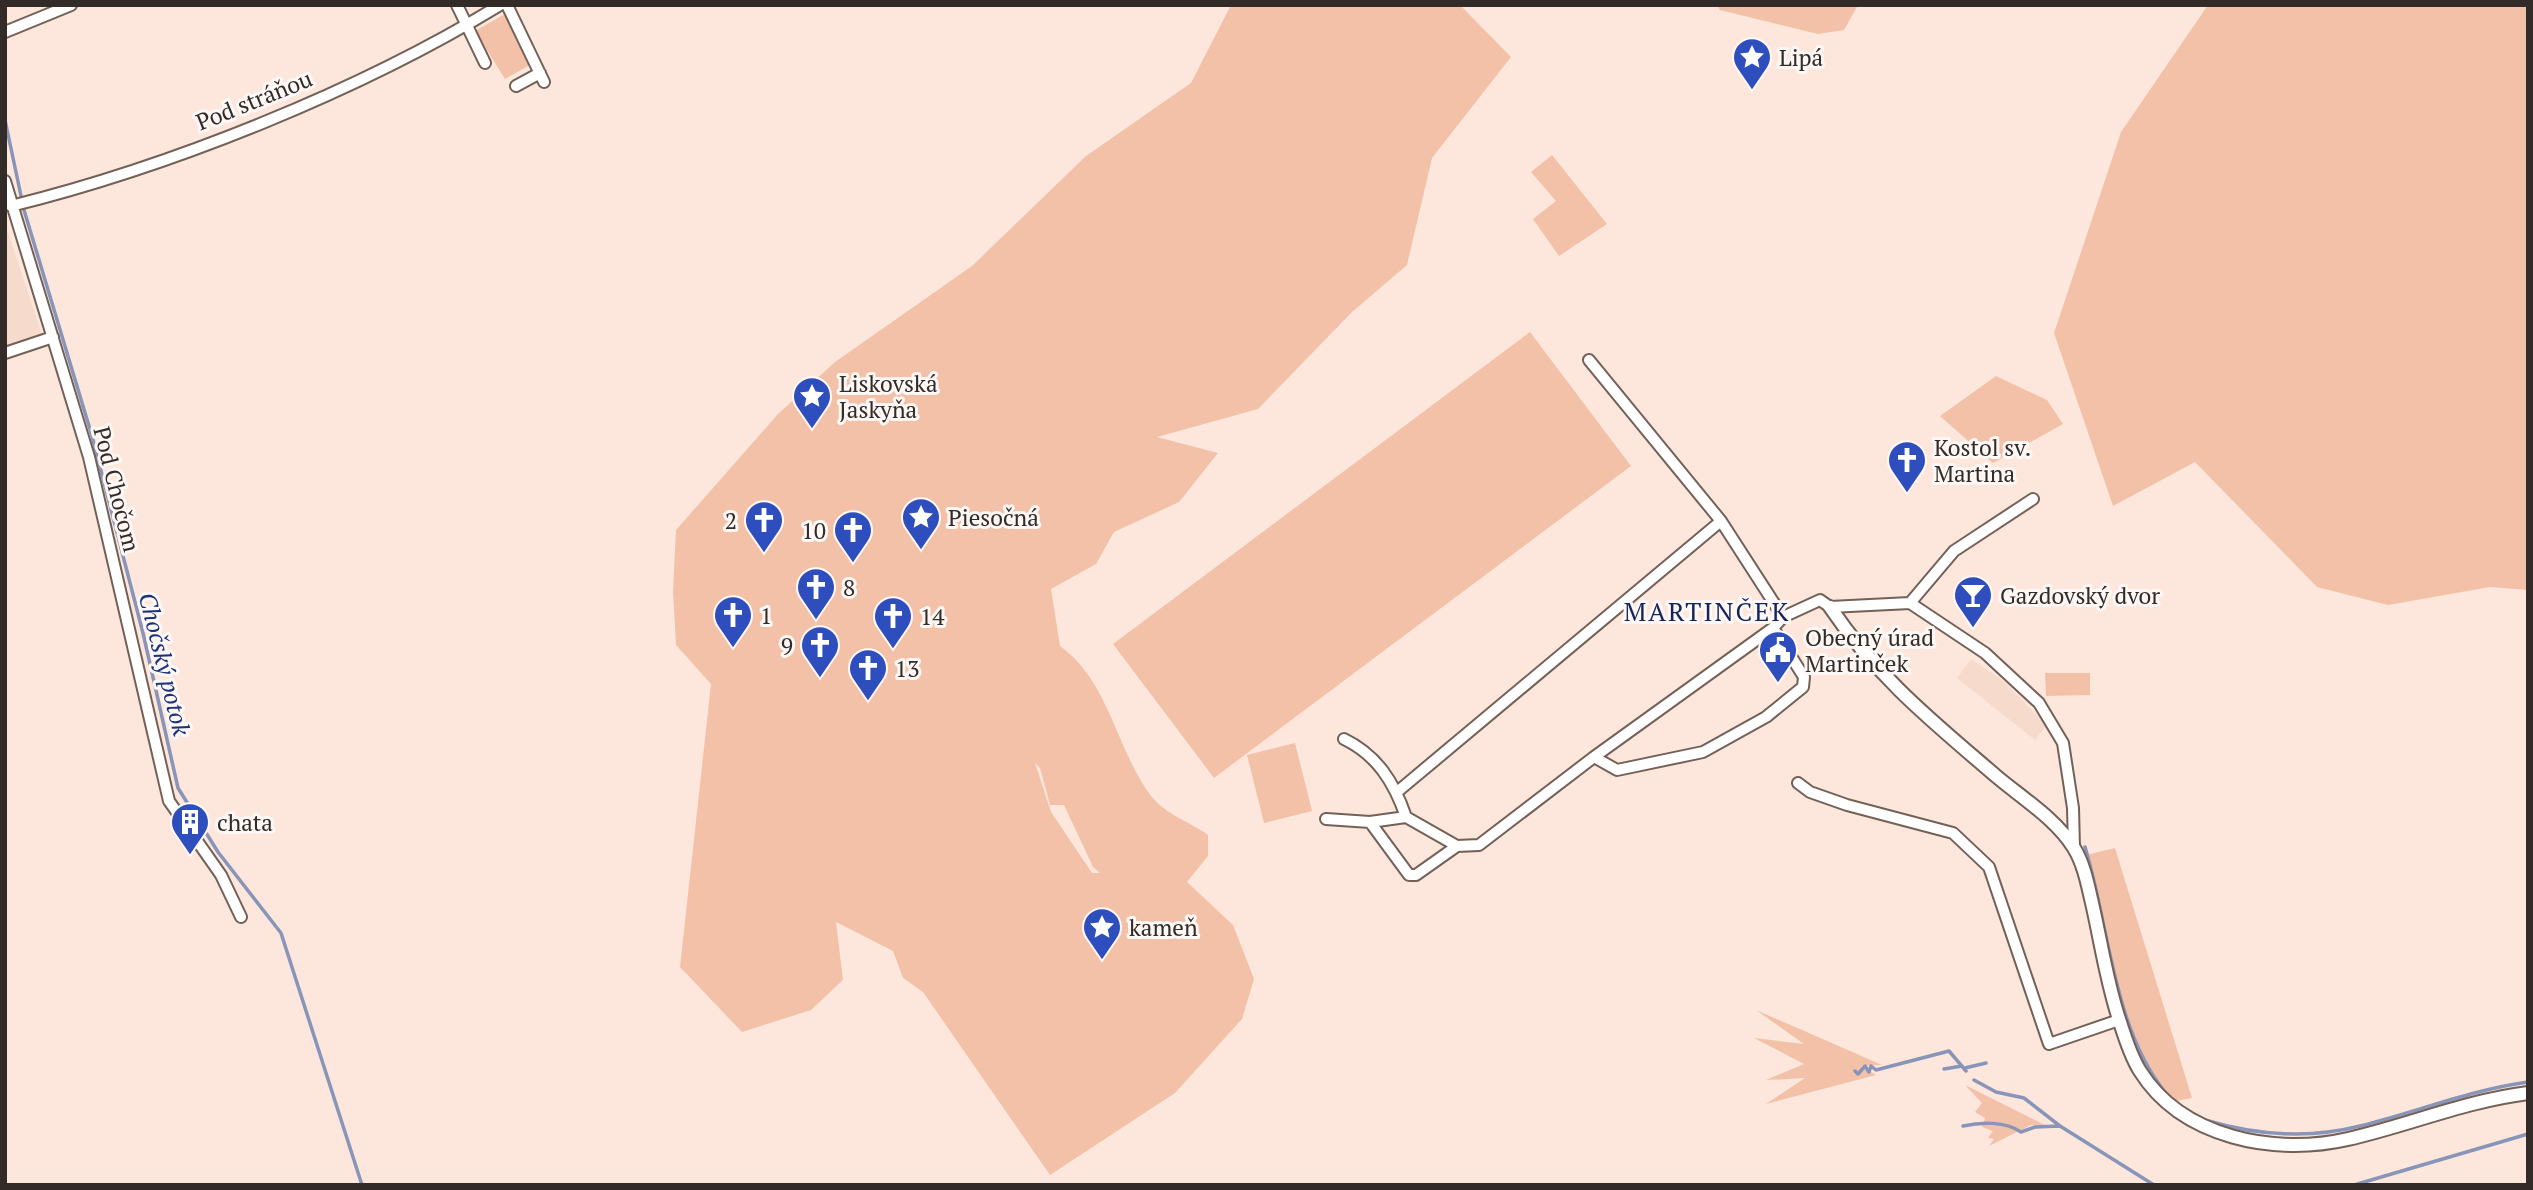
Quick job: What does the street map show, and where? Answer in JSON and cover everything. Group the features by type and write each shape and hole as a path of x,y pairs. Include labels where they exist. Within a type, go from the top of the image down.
{"street":[{"path":"5,32 71,5"},
{"path":"457,5 485,63"},
{"name":"Pod stráňou","path":"18,204 68,192 245,128 359,79 466,26 500,5"},
{"path":"506,5 542,77 516,86"},
{"name":"Pod Chočom","path":"5,181 18,204 89,457 169,801 220,875 241,917"},
{"path":"5,353 54,337"},
{"path":"1589,360 1721,522 1783,617"},
{"path":"1910,604 1954,551 2032,499"},
{"path":"1397,792 1721,522"},
{"path":"1326,819 1370,822 1406,817 1457,846 1479,845 1594,757 1773,628 1783,617 1820,600 1830,607 1871,662 1901,695 2048,820 2074,848"},
{"path":"1830,607 1910,604 1986,653 2039,703 2053,723 2063,743 2073,808 2074,848 2086,878 2119,1020 2139,1070 2160,1097 2177,1112 2198,1124 2250,1140 2302,1144 2348,1139 2493,1097 2528,1093"},
{"path":"1594,757 1618,770 1656,764 1703,752 1766,717 1803,687 1804,677 1773,628"},
{"path":"1344,739 1367,750 1397,792 1406,817"},
{"path":"1798,783 1810,792 1847,805 1953,833 1978,855 1989,867 2049,1044 2119,1020"},
{"path":"1370,822 1409,875 1416,875 1457,846"}],"shaded area":[{"path":"1231,5 1460,5 1511,57 1432,158 1407,265 1352,312 1258,409 1157,437 1218,453 1179,502 1114,532 1096,564 1051,589 1060,646 1077,661 1101,696 1129,758 1151,796 1170,813 1208,835 1208,856 1187,882 1233,925 1254,979 1242,1019 1175,1093 1050,1175 923,992 903,978 893,951 836,922 843,980 811,1010 742,1032 680,967 711,684 676,645 673,591 676,530 778,414 835,362 972,266 1086,156 1191,83","holes":["1035,763 1040,768 1050,805 1064,805 1093,867 1100,873 1092,873 1051,812"]},
{"path":"1717,5 1858,5 1844,30 1818,34 1720,10"},
{"path":"2208,5 2528,5 2528,590 2490,587 2388,605 2317,587 2195,462 2113,506 2054,333 2121,132"},
{"path":"505,14 530,65 505,79 475,31"},
{"path":"1552,155 1607,224 1559,256 1533,219 1556,201 1531,172"},
{"path":"5,232 8,232 42,335 5,346"},
{"path":"1530,332 1631,466 1214,778 1113,644"},
{"path":"1996,376 2047,400 2063,424 1993,463 1940,416"},
{"path":"1971,659 2002,680 2047,725 2035,740 1957,678"},
{"path":"2045,673 2090,673 2090,695 2046,696"},
{"path":"1295,743 1312,811 1264,823 1247,755"},
{"path":"2115,848 2192,1098 2170,1102 2137,1044 2115,983 2086,855"},
{"path":"1756,1010 1882,1065 1860,1066 1876,1075 1766,1104 1805,1078 1766,1080 1804,1064 1754,1038 1804,1044"},
{"path":"1965,1085 2045,1125 2031,1125 1989,1146 1994,1139 1988,1138 1993,1131 1982,1127 1985,1118 1975,1112 1982,1103"}],"waterway":[{"name":"Chočský potok","path":"5,120 24,210 92,436 143,633 178,788 218,852 281,933 362,1185"},
{"path":"2085,847 2123,1007 2134,1038 2165,1092"},
{"path":"1855,1071 1858,1074 1865,1066 1869,1072 1871,1066 1876,1070 1949,1051 1966,1071"},
{"path":"1965,1068 1986,1063"},
{"path":"1944,1069 1962,1066"},
{"path":"1974,1080 1996,1092 2024,1098 2060,1126 2154,1185"},
{"path":"2205,1120 2263,1132 2321,1133 2360,1126 2464,1096 2528,1082"},
{"path":"1963,1126 1993,1123 2021,1132 2035,1127 2060,1126"},
{"path":"2354,1185 2528,1134"}],"place":[{"name":"Lipá","path":"1752,91"},
{"name":"Liskovská Jaskyňa","path":"812,430"},
{"name":"Kostol sv. Martina","path":"1907,494"},
{"name":"Piesočná","path":"921,551"},
{"name":"2","path":"764,554"},
{"name":"10","path":"853,564"},
{"name":"8","path":"816,621"},
{"name":"Gazdovský dvor","path":"1973,629"},
{"name":"1","path":"733,649"},
{"name":"14","path":"893,650"},
{"name":"9","path":"820,679"},
{"name":"Obecný úrad Martinček","path":"1778,684"},
{"name":"13","path":"868,702"},
{"name":"chata","path":"190,856"},
{"name":"kameň","path":"1102,961"}],"district":[{"name":"MARTINČEK","path":"1707,611"}]}
